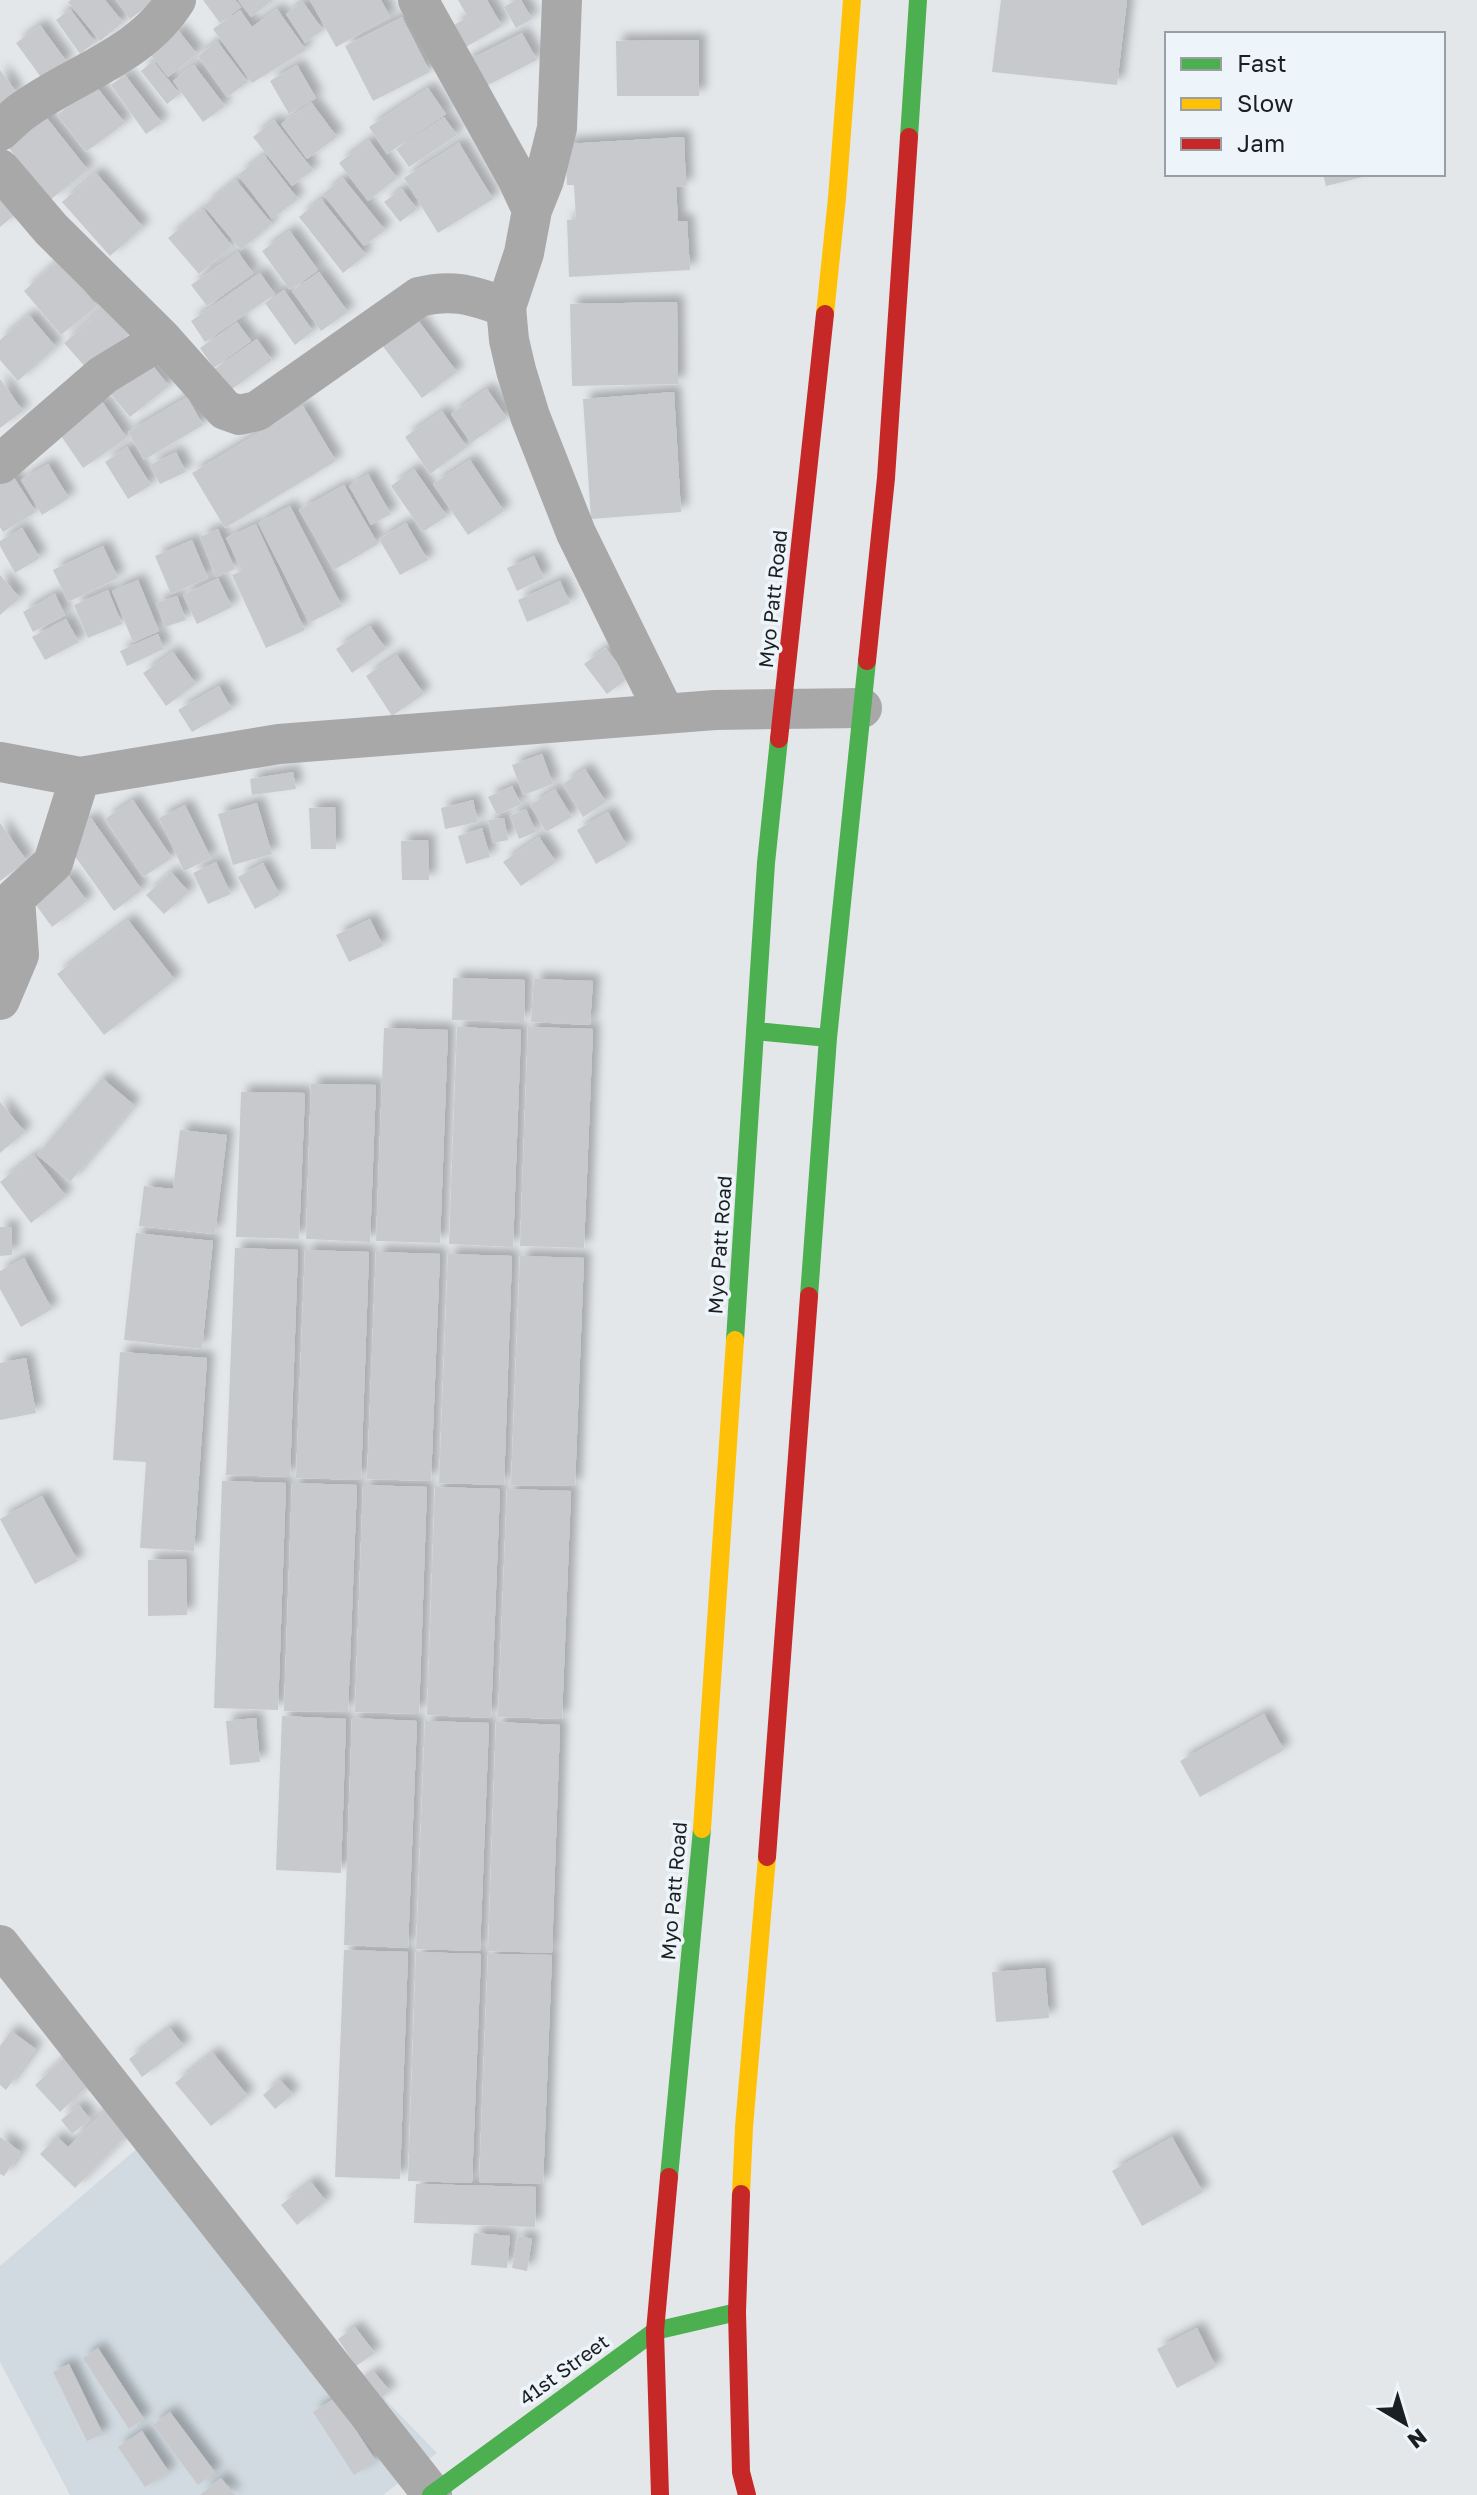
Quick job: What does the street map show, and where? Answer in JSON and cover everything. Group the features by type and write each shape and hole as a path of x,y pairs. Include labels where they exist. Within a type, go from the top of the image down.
{"main road":[{"name":"Myo Patt Road","path":"660,2495 655,2331 716,1750 766,863 837,198 852,0"},
{"path":"747,2495 741,2472 737,2312 744,2127 770,1756 828,1038 886,478 918,0"},
{"path":"756,1031 828,1038"},
{"name":"41st Street","path":"432,2495 655,2331 737,2312"}],"street":[{"path":"0,131 25,109 146,36 176,0"},
{"path":"418,0 532,210"},
{"path":"562,0 557,128 544,180 532,210 524,253 506,307 509,340 516,370 550,469 576,533 665,714"},
{"path":"0,169 51,229 162,339 225,410 239,415 257,411 419,297 442,291 460,292 506,307"},
{"path":"0,464 103,375 162,339"},
{"path":"0,762 80,777 279,744 665,714 784,707 862,708"},
{"path":"0,1000 19,955 15,898 53,863 80,777"},
{"path":"0,1945 432,2495"}],"shaded area":[{"path":"140,2146 437,2453 383,2495 70,2495 0,2362 0,2266"}],"building":[{"path":"105,0 123,22 100,41 68,2"},
{"path":"116,0 155,0 130,19"},
{"path":"203,0 235,0 241,7 220,23"},
{"path":"238,0 267,0 269,3 251,17"},
{"path":"310,0 381,0 390,17 336,47"},
{"path":"458,0 487,0 502,26 466,47 454,25 468,17"},
{"path":"521,0 532,19 516,28 504,7"},
{"path":"1001,0 1127,0 1117,85 992,72"},
{"path":"303,2 323,30 305,43 286,14"},
{"path":"70,9 95,42 80,54 56,20"},
{"path":"277,9 306,50 252,83 213,29 240,10 252,27"},
{"path":"402,17 430,72 373,101 345,46"},
{"path":"40,25 67,62 43,80 16,43"},
{"path":"178,30 197,54 168,77 150,54"},
{"path":"522,33 537,60 478,90 464,62"},
{"path":"699,40 699,96 617,96 616,41"},
{"path":"217,41 248,82 227,97 198,56"},
{"path":"153,61 180,94 167,104 141,71"},
{"path":"194,65 225,106 203,122 173,81"},
{"path":"297,65 316,98 289,114 270,81"},
{"path":"0,70 17,93 0,106"},
{"path":"125,75 162,123 146,134 111,85"},
{"path":"95,85 125,123 86,152 57,115"},
{"path":"428,88 446,114 387,154 369,127"},
{"path":"311,102 337,137 307,159 281,124"},
{"path":"42,112 88,170 50,200 4,142"},
{"path":"444,117 457,135 409,167 396,149"},
{"path":"274,120 313,170 292,186 253,137"},
{"path":"684,137 686,186 676,187 678,221 687,221 690,270 569,277 567,220 576,220 574,185 567,185 565,144"},
{"path":"369,140 397,178 368,201 339,163"},
{"path":"459,143 493,199 438,233 404,178"},
{"path":"264,155 298,199 272,219 238,175"},
{"path":"96,173 143,227 110,256 62,202"},
{"path":"1324,176 1367,176 1326,186"},
{"path":"343,178 385,230 364,246 323,194"},
{"path":"236,180 272,224 241,250 204,206"},
{"path":"0,184 22,209 0,227"},
{"path":"402,189 417,209 400,222 384,202"},
{"path":"321,199 366,255 343,273 299,217"},
{"path":"203,209 232,246 199,274 168,238"},
{"path":"290,231 318,270 290,290 262,251"},
{"path":"238,252 253,273 207,306 191,285"},
{"path":"59,260 97,306 61,335 24,291"},
{"path":"319,272 348,312 321,331 292,291"},
{"path":"260,273 275,294 205,342 191,321"},
{"path":"284,290 313,331 295,345 265,303"},
{"path":"114,300 138,326 88,370 64,343"},
{"path":"677,302 678,384 572,386 570,304"},
{"path":"29,315 56,347 18,381 0,360 0,340"},
{"path":"417,319 457,372 422,398 382,345"},
{"path":"237,322 251,341 214,368 200,348"},
{"path":"257,339 272,360 228,392 213,370"},
{"path":"145,356 169,386 130,417 106,388"},
{"path":"0,379 23,411 0,428"},
{"path":"487,389 507,418 471,443 451,414"},
{"path":"674,392 681,512 591,519 583,399"},
{"path":"187,397 203,425 144,460 128,432"},
{"path":"101,400 127,438 83,468 57,430"},
{"path":"303,406 336,461 225,528 192,473"},
{"path":"442,411 467,447 430,474 405,437"},
{"path":"127,447 151,485 128,499 105,462"},
{"path":"176,452 186,472 160,484 150,465"},
{"path":"470,460 504,511 468,535 433,484"},
{"path":"48,464 69,498 42,515 21,480"},
{"path":"414,469 447,516 423,532 391,486"},
{"path":"11,473 36,512 3,532 0,527 0,480"},
{"path":"368,474 391,514 371,525 349,486"},
{"path":"344,485 378,544 334,570 299,510"},
{"path":"290,506 342,606 309,623 258,523"},
{"path":"406,523 428,560 400,575 379,539"},
{"path":"256,524 305,630 266,648 232,575 242,571 226,538"},
{"path":"22,528 40,558 15,573 0,541"},
{"path":"218,529 235,569 216,577 200,537"},
{"path":"192,540 208,578 171,594 155,556"},
{"path":"103,546 118,578 68,602 53,570"},
{"path":"534,556 544,578 517,591 507,568"},
{"path":"0,575 20,598 0,615"},
{"path":"218,578 232,607 197,624 183,595"},
{"path":"138,580 159,631 133,642 112,591"},
{"path":"560,581 570,603 527,622 518,600"},
{"path":"108,590 122,624 88,638 74,605"},
{"path":"55,594 65,615 33,632 23,612"},
{"path":"177,596 186,620 165,627 156,603"},
{"path":"66,619 79,642 45,660 32,637"},
{"path":"370,626 386,649 352,673 336,649"},
{"path":"158,634 164,649 127,666 120,651"},
{"path":"606,648 628,678 607,694 584,664"},
{"path":"173,652 196,684 166,706 143,673"},
{"path":"397,655 424,694 392,716 366,676"},
{"path":"219,686 232,709 192,732 178,710"},
{"path":"542,754 553,784 523,795 512,765"},
{"path":"585,769 606,802 583,817 563,784"},
{"path":"293,772 296,789 252,795 250,779"},
{"path":"512,786 521,804 497,815 488,797"},
{"path":"555,789 572,817 546,832 530,805"},
{"path":"133,800 172,858 143,877 105,819"},
{"path":"473,800 478,822 445,829 441,808"},
{"path":"257,803 272,854 233,865 218,814"},
{"path":"185,805 211,858 184,871 159,818"},
{"path":"335,807 336,849 311,849 309,808"},
{"path":"526,809 536,832 519,839 510,816"},
{"path":"608,812 627,846 596,864 577,830"},
{"path":"91,818 142,890 114,911 62,838"},
{"path":"504,818 508,840 493,843 488,820"},
{"path":"0,823 27,861 0,881"},
{"path":"482,828 490,857 466,864 458,836"},
{"path":"539,837 556,862 521,886 503,862"},
{"path":"428,840 429,880 402,880 401,841"},
{"path":"216,862 231,894 208,904 193,873"},
{"path":"263,863 280,895 255,909 238,877"},
{"path":"171,872 189,892 164,914 146,895"},
{"path":"68,875 87,901 52,927 33,901"},
{"path":"370,919 383,946 349,962 336,935"},
{"path":"128,920 175,980 104,1035 57,974"},
{"path":"453,978 525,980 524,1022 452,1020"},
{"path":"534,979 593,981 590,1025 531,1022"},
{"path":"457,1027 521,1030 513,1247 449,1244"},
{"path":"528,1027 593,1029 584,1248 520,1246"},
{"path":"384,1028 448,1030 440,1243 376,1241"},
{"path":"102,1078 134,1105 70,1182 37,1155"},
{"path":"311,1084 376,1085 370,1242 306,1239"},
{"path":"241,1092 305,1093 299,1239 236,1237"},
{"path":"0,1102 25,1132 0,1153"},
{"path":"180,1130 227,1135 215,1234 139,1226 144,1186 173,1189"},
{"path":"34,1155 66,1196 31,1223 0,1182"},
{"path":"0,1227 12,1227 12,1255 0,1256"},
{"path":"136,1233 213,1241 202,1349 124,1340"},
{"path":"235,1248 298,1250 290,1477 226,1475"},
{"path":"305,1250 369,1252 361,1480 296,1478"},
{"path":"376,1252 440,1254 431,1481 367,1479"},
{"path":"448,1254 512,1256 504,1485 439,1483"},
{"path":"520,1256 584,1258 575,1486 511,1485"},
{"path":"24,1258 52,1309 21,1327 0,1289 0,1271"},
{"path":"120,1352 207,1358 194,1551 140,1548 146,1462 113,1460"},
{"path":"26,1358 36,1413 0,1420 0,1363"},
{"path":"222,1481 286,1483 278,1710 214,1708"},
{"path":"292,1483 357,1485 348,1712 284,1711"},
{"path":"363,1485 427,1487 419,1714 355,1712"},
{"path":"435,1487 500,1489 491,1718 427,1715"},
{"path":"507,1489 571,1491 562,1719 498,1717"},
{"path":"42,1496 78,1561 35,1584 0,1519"},
{"path":"186,1559 187,1615 148,1616 148,1560"},
{"path":"1264,1714 1284,1750 1200,1797 1180,1761"},
{"path":"282,1716 346,1719 341,1873 276,1870"},
{"path":"256,1718 260,1762 230,1765 226,1721"},
{"path":"352,1718 417,1721 408,1948 344,1945"},
{"path":"425,1721 489,1723 480,1951 416,1949"},
{"path":"496,1722 560,1725 552,1953 488,1951"},
{"path":"344,1950 408,1952 400,2179 335,2177"},
{"path":"416,1952 481,1954 472,2183 408,2181"},
{"path":"488,1954 552,1955 543,2184 479,2182"},
{"path":"1045,1968 1049,2018 996,2022 992,1972"},
{"path":"170,2028 184,2046 142,2077 129,2059"},
{"path":"11,2031 36,2049 6,2090 0,2085 0,2046"},
{"path":"213,2053 248,2096 211,2126 175,2083"},
{"path":"66,2056 91,2083 60,2112 35,2085"},
{"path":"280,2080 293,2094 275,2109 263,2095"},
{"path":"79,2105 90,2119 72,2134 61,2120"},
{"path":"105,2110 128,2134 75,2188 40,2154 57,2137 68,2147"},
{"path":"0,2137 21,2152 4,2176 0,2174"},
{"path":"1172,2137 1203,2192 1142,2226 1112,2171"},
{"path":"311,2182 326,2201 297,2225 281,2205"},
{"path":"416,2184 536,2187 535,2227 414,2223"},
{"path":"474,2233 510,2236 507,2268 471,2265"},
{"path":"518,2236 532,2239 527,2271 512,2268"},
{"path":"355,2327 375,2353 356,2366 338,2339"},
{"path":"1197,2328 1216,2367 1177,2388 1157,2349"},
{"path":"98,2348 144,2419 129,2429 83,2358"},
{"path":"69,2364 103,2434 87,2441 53,2372"},
{"path":"374,2372 390,2391 369,2407 354,2387"},
{"path":"335,2398 376,2461 354,2475 313,2412"},
{"path":"170,2412 215,2472 198,2485 153,2425"},
{"path":"142,2431 169,2472 145,2487 118,2447"},
{"path":"221,2478 235,2495 200,2495"}],"traffic: fast":[{"path":"909,137 918,0"},
{"path":"809,1296 828,1038 867,661"},
{"path":"735,1340 766,863 779,739"},
{"path":"756,1031 828,1038"},
{"path":"669,2177 702,1829"},
{"path":"431,2495 655,2331 737,2312"}],"traffic: slow":[{"path":"825,314 852,0"},
{"path":"702,1829 735,1340"},
{"path":"741,2194 767,1857"}],"traffic: jam":[{"path":"867,661 886,478 909,137"},
{"path":"779,739 825,314"},
{"path":"767,1857 809,1296"},
{"path":"660,2495 655,2331 669,2177"},
{"path":"741,2194 737,2312 741,2472 747,2495"}]}
